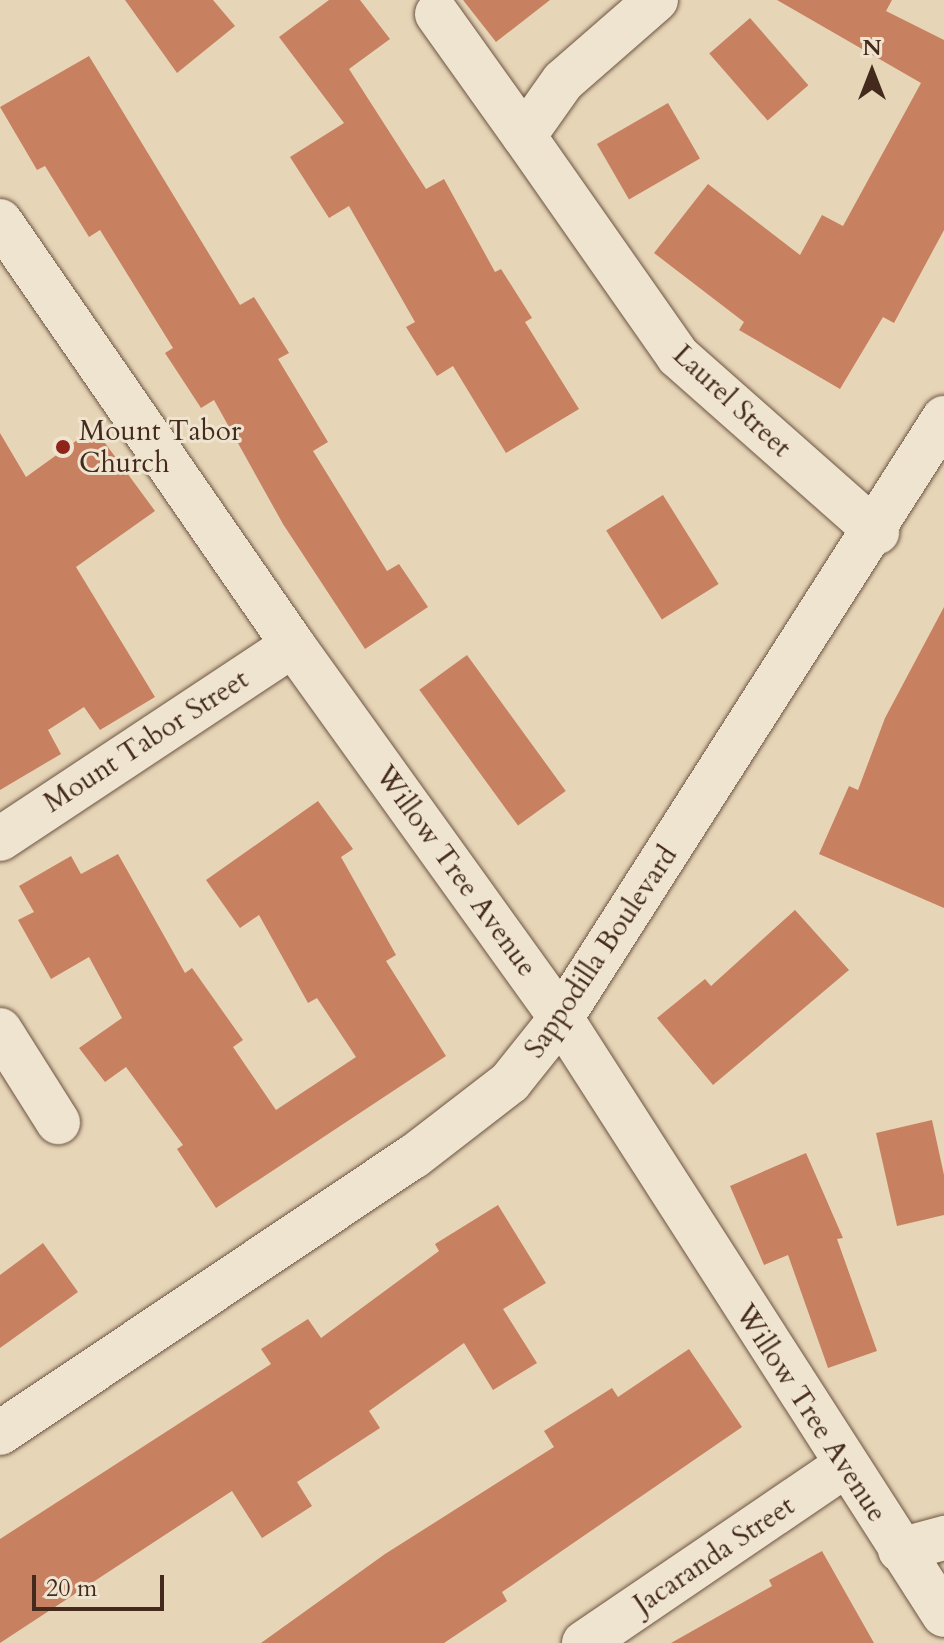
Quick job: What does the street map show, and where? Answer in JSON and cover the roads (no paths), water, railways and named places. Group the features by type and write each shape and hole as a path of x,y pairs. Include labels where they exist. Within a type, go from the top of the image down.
{"street":[{"path":"524,136 563,81 656,0"},
{"name":"Laurel Street","path":"437,14 678,356 877,532"},
{"name":"Willow Tree Avenue","path":"0,221 293,645 561,1018 844,1466 944,1615"},
{"name":"Sappodilla Boulevard","path":"0,1433 413,1157 510,1082 561,1018 877,532 944,418"},
{"name":"Mount Tabor Street","path":"0,839 293,645"},
{"path":"0,1030 58,1122"},
{"name":"Jacaranda Street","path":"584,1643 844,1466"},
{"path":"900,1550 944,1538"}],"place":[{"name":"Mount Tabor Church","path":"63,447"}]}
